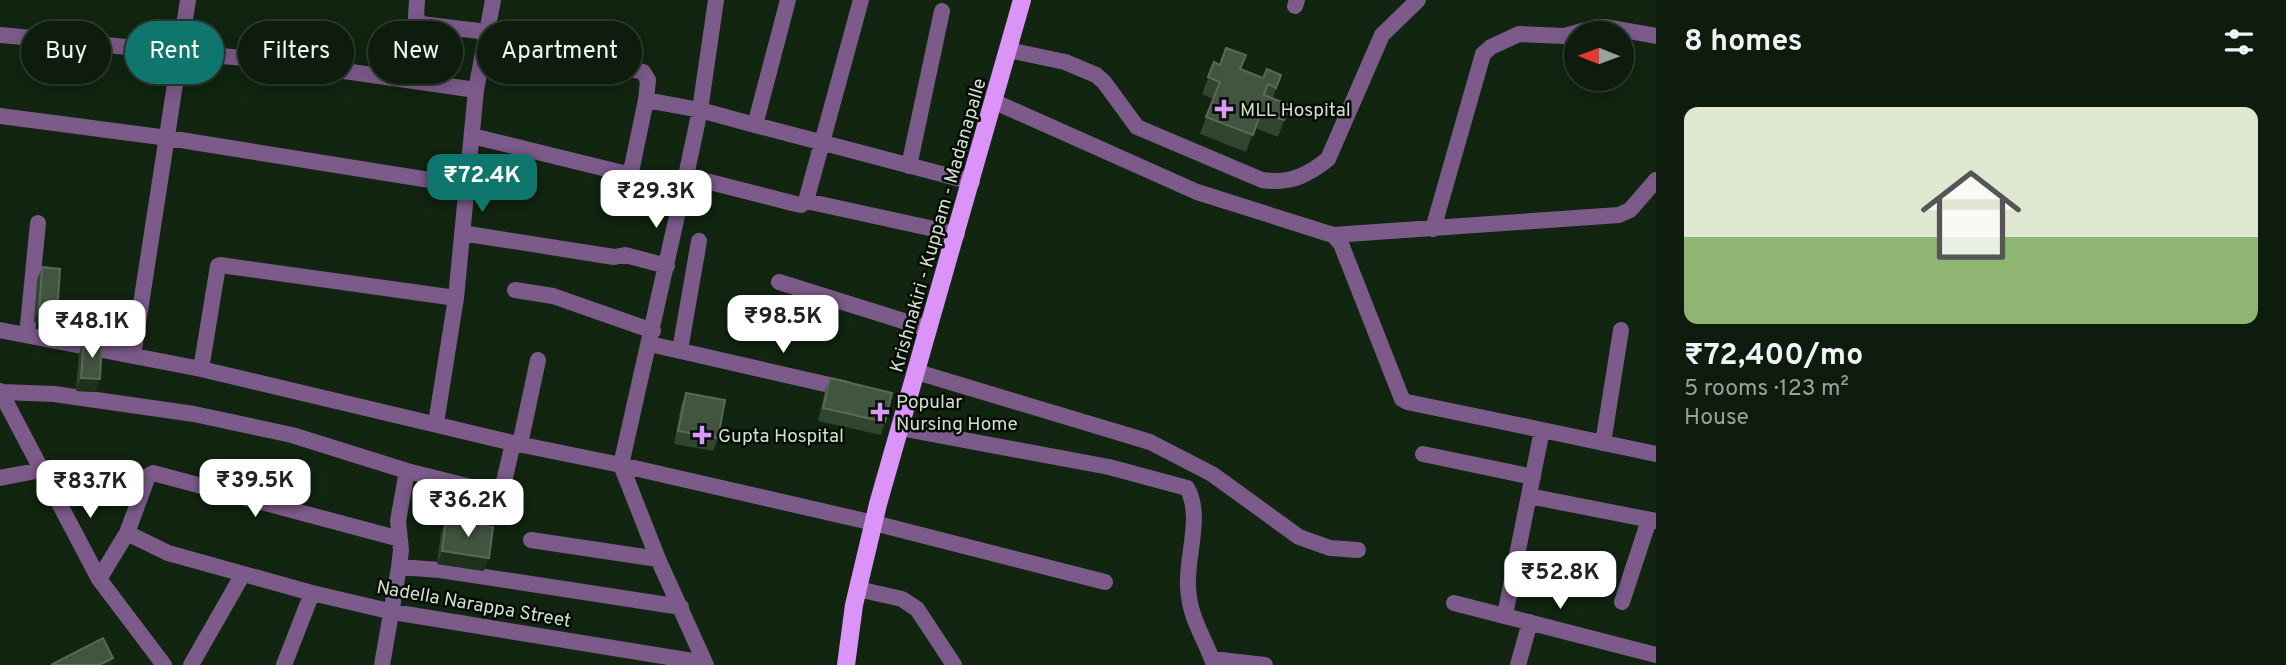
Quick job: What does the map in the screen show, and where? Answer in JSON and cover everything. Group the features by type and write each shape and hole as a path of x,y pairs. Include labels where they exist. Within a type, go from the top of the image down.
{"main road":[{"name":"Krishnakiri - Kuppam - Madanapalle","path":"846,665 858,589 901,428 901,402 917,372 1022,0"}],"street":[{"path":"185,21 188,0"},
{"path":"417,0 416,17 421,24 477,31"},
{"path":"489,21 493,0"},
{"path":"706,664 658,559 621,465 687,176 716,0"},
{"path":"755,124 788,0"},
{"path":"687,176 796,204 801,205 806,201 861,0"},
{"path":"1009,50 1065,62 1096,75 1137,127 1262,180 1280,183 1312,172 1328,159 1382,35 1418,0"},
{"path":"909,166 942,11"},
{"path":"1433,229 1483,54 1519,34 1564,36 1606,27 1656,36"},
{"path":"0,35 125,46"},
{"path":"224,56 476,90"},
{"path":"472,136 623,173 629,172 646,100 648,80 642,72"},
{"path":"133,356 176,84"},
{"path":"436,423 456,298 477,84"},
{"path":"646,100 700,110 824,141 972,182"},
{"path":"995,102 1197,192 1334,234 1619,215 1630,210 1656,180"},
{"path":"0,116 168,138 467,186"},
{"path":"806,201 957,234"},
{"path":"27,335 38,223"},
{"path":"462,233 614,257 625,254 667,266"},
{"path":"1334,234 1341,244 1402,399 1656,454"},
{"path":"680,350 699,241"},
{"path":"201,369 220,265 456,298"},
{"path":"779,282 929,329"},
{"path":"515,290 553,296 680,350 867,394"},
{"path":"0,330 201,369 874,523 1105,582"},
{"path":"1603,443 1620,330"},
{"path":"164,665 99,579 78,534 1,392 54,394 194,414 292,435 407,471 500,492 517,443 538,360"},
{"path":"917,372 1150,442 1212,474 1299,537 1330,548 1358,550"},
{"path":"901,428 1109,467 1186,488 1193,499 1188,586 1193,621 1213,662 1265,665"},
{"path":"1504,615 1542,430"},
{"path":"1423,454 1533,477"},
{"path":"0,478 41,470"},
{"path":"382,665 399,567 398,521 407,471"},
{"path":"99,579 127,533 148,476 153,473 400,539"},
{"path":"1529,496 1653,520 1622,602"},
{"name":"Nadella Narappa Street","path":"127,533 168,553 312,593 393,612 706,664"},
{"path":"531,540 658,559"},
{"name":"Nadella Narappa Street","path":"399,567 440,570 681,607"},
{"path":"191,665 243,573"},
{"path":"858,589 902,599 917,608 954,665"},
{"path":"284,665 312,593"},
{"path":"1454,603 1656,655"},
{"path":"1518,665 1530,622"}],"building":[{"path":"1226,48 1246,55 1240,69 1263,78 1267,69 1281,75 1276,88 1268,84 1264,95 1290,105 1284,120 1261,112 1253,135 1206,117 1220,82 1208,77 1214,62 1220,65"},
{"path":"42,267 60,269 57,315 50,315 50,310 39,310"},
{"path":"84,340 102,341 100,379 81,378"},
{"path":"830,378 892,393 885,422 823,408"},
{"path":"686,393 725,400 718,438 678,431"},
{"path":"446,520 493,527 489,558 442,551"},
{"path":"103,638 113,658 99,665 51,665"}],"place":[{"name":"MLL Hospital","path":"1224,109"},
{"name":"Popular Nursing Home","path":"880,412"},
{"name":"Gupta Hospital","path":"702,435"}]}
